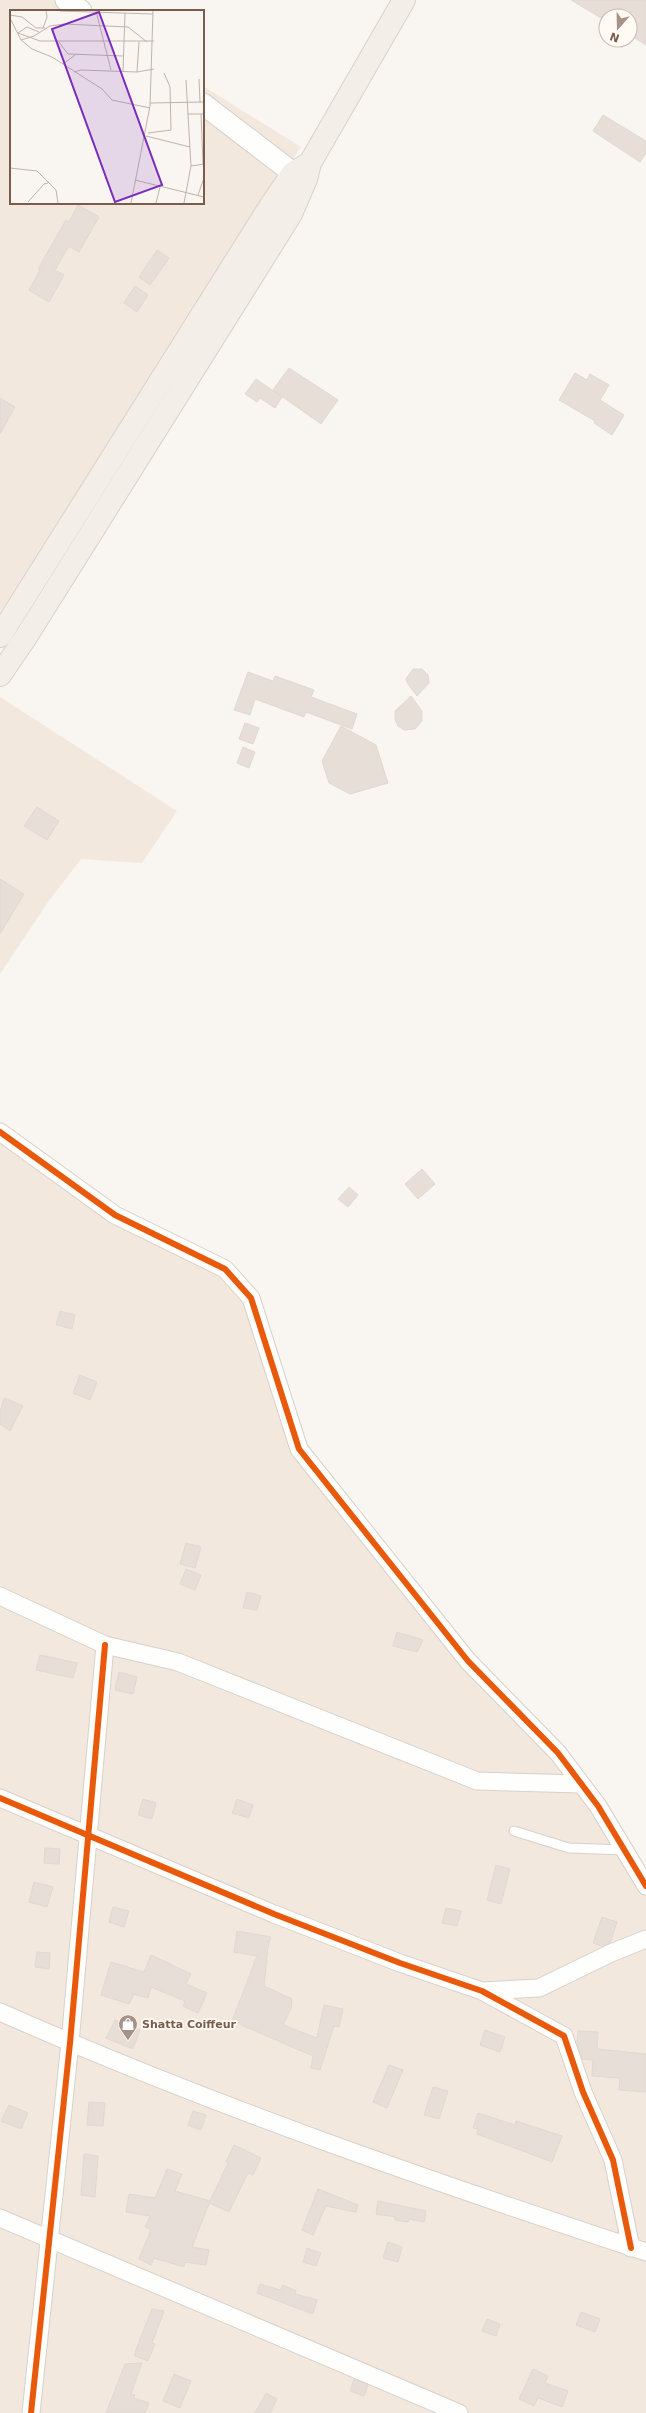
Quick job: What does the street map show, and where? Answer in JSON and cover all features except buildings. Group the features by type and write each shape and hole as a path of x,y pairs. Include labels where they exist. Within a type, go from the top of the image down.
{"main road":[{"path":"0,636 271,205 303,172 404,0"},
{"path":"0,675 31,630 291,214 303,172"}],"street":[{"path":"66,0 80,10"},
{"path":"204,105 303,172"},
{"path":"0,1132 115,1214 225,1270 251,1298 299,1449 468,1661 558,1753 598,1806 646,1886"},
{"path":"0,1596 105,1645 178,1662 476,1781 581,1784"},
{"path":"31,2413 70,2043 87,1834 105,1645"},
{"path":"0,1798 282,1917 400,1963 482,1991 564,2036 583,2092 613,2160 639,2250"},
{"path":"482,1991 539,1988 611,1953 646,1939"},
{"path":"0,2012 70,2043 335,2146 639,2250"},
{"path":"0,2218 459,2413"}],"lane":[{"path":"514,1831 569,1848 624,1850"}],"shaded area":[{"path":"0,0 64,0 80,10 10,10 10,204 204,204 204,87 301,147 233,249 0,628"},
{"path":"0,697 177,811 142,863 81,859 48,902 0,974"},
{"path":"0,1135 114,1218 224,1271 248,1298 296,1448 556,1756 646,1889 646,2413 0,2413"}],"cycle path":[{"path":"0,1132 115,1215 225,1269 251,1298 299,1449 468,1661 558,1753 598,1806 646,1886"},
{"path":"31,2413 70,2043 105,1645"},
{"path":"0,1798 274,1914 400,1963 482,1991 564,2036 583,2092 613,2160 631,2248"}],"place":[{"name":"Shatta Coiffeur","path":"128,2041"}]}
